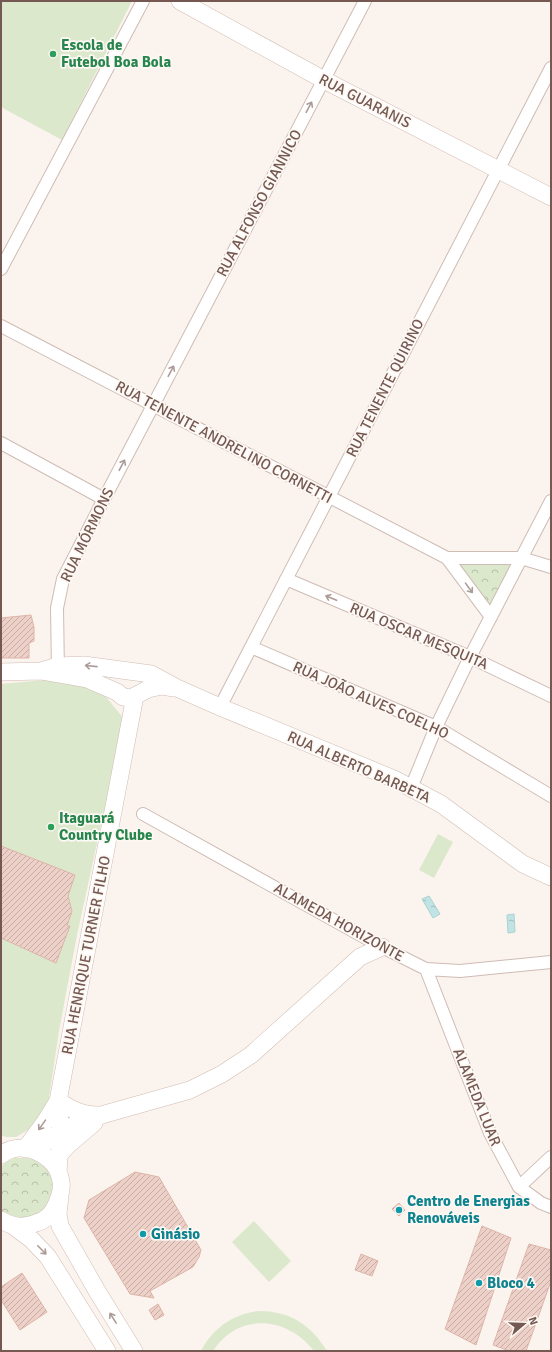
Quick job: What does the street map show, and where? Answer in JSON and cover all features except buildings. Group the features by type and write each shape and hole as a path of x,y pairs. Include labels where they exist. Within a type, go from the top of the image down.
{"main road":[{"name":"RUA GUARANIS","path":"180,1 324,80 551,197"},
{"path":"1,672 52,671 84,665 152,674 176,688"},
{"path":"52,671 87,679 123,697 131,698 148,688 162,686 176,688"},
{"path":"126,739 123,710 114,684 116,677 129,671"},
{"path":"129,671 140,678 142,687 135,696"},
{"name":"RUA ALBERTO BARBETA","path":"176,688 394,779 441,804 523,864 551,878"},
{"name":"RUA HENRIQUE TURNER FILHO","path":"134,1351 97,1291 60,1226 58,1214 61,1178 58,1163 61,1132 58,1101 135,696"},
{"path":"1,1155 5,1152 26,1149 74,1125 105,1114 190,1090 222,1074 251,1055 360,958 382,947"},
{"path":"58,1101 73,1111 87,1115 105,1114"},
{"name":"RUA HENRIQUE TURNER FILHO","path":"26,1149 58,1101"},
{"path":"1,1145 26,1149 53,1163 58,1163 68,1145 105,1114"},
{"path":"6,1225 27,1227 44,1221 53,1212 60,1196"},
{"path":"6,1225 32,1240 48,1256 107,1351"}],"street":[{"path":"1,269 143,1"},
{"name":"RUA ALFONSO GIANNICO","path":"153,405 365,1"},
{"name":"RUA TENENTE QUIRINO","path":"220,707 551,68"},
{"name":"RUA TENENTE ANDRELINO CORNETTI","path":"1,326 447,558"},
{"name":"RUA MÓRMONS","path":"52,671 57,608 64,579 153,405"},
{"path":"3,448 104,500"},
{"path":"411,788 436,727 551,500"},
{"path":"447,558 522,558 551,567"},
{"path":"447,558 491,618"},
{"name":"RUA OSCAR MESQUITA","path":"286,579 470,658 551,696"},
{"name":"RUA JOÃO ALVES COELHO","path":"251,647 436,727 551,796"},
{"name":"ALAMEDA HORIZONTE","path":"143,814 382,947 426,969 460,971 551,962"},
{"name":"ALAMEDA LUAR","path":"426,969 490,1133 519,1187 541,1203 551,1207"},
{"path":"519,1187 551,1157"}],"green space":[{"name":"Escola de Futebol Boa Bola","path":"1,1 132,1 62,140 1,107"},
{"path":"519,559 489,616 451,560"},
{"name":"Itaguará Country Clube","path":"67,678 98,687 124,719 77,935 59,1031 48,1104 33,1127 16,1137 6,1137 1,1135 1,684"},
{"path":"438,834 453,842 434,878 419,870"},
{"path":"15,1158 35,1160 44,1166 50,1174 53,1184 53,1194 43,1211 25,1220 5,1214 1,1210 1,1166"},
{"path":"254,1221 291,1261 269,1282 232,1242"},
{"path":"258,1311 280,1313 298,1321 314,1333 327,1351 314,1351 303,1339 290,1331 277,1325 263,1323 249,1325 236,1330 223,1338 213,1351 201,1351 211,1336 224,1324 232,1319"}],"water":[{"path":"429,896 440,914 433,918 422,899"},
{"path":"514,914 515,932 508,933 507,915"}],"place":[{"name":"Escola de Futebol Boa Bola","path":"53,54"},
{"name":"Itaguará Country Clube","path":"51,827"},
{"name":"Centro de Energias Renováveis","path":"399,1210"},
{"name":"Ginásio","path":"143,1234"},
{"name":"Bloco 4","path":"479,1283"}]}
